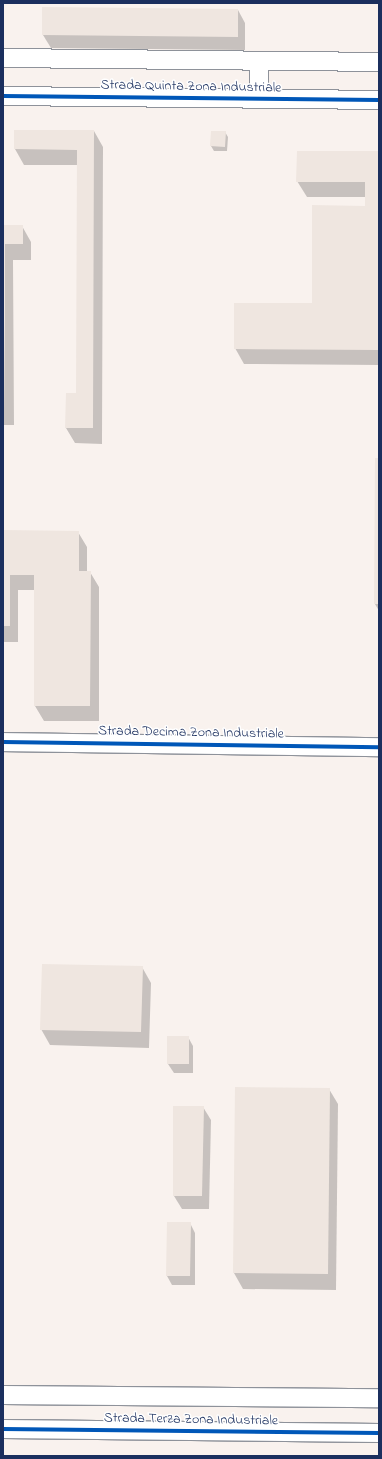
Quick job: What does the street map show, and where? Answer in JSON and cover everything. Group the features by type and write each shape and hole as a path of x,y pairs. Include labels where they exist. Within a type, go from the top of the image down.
{"street":[{"name":"Strada Quinta Zona Industriale","path":"3,58 379,62"},
{"path":"259,61 260,99"},
{"name":"Strada Quinta Zona Industriale","path":"3,96 379,100"},
{"name":"Strada Decima Zona Industriale","path":"3,742 379,747"},
{"name":"Strada Terza Zona Industriale","path":"3,1395 379,1398"},
{"name":"Strada Terza Zona Industriale","path":"3,1429 379,1433"}],"shaded area":[{"path":"3,3 379,3 379,1456 3,1456"}],"building":[{"path":"42,7 238,9 238,37 42,35"},
{"path":"14,130 94,130 93,428 65,428 66,393 76,393 77,150 14,149"},
{"path":"211,131 226,131 225,147 210,146"},
{"path":"297,151 379,151 379,350 234,349 234,303 312,303 312,205 365,206 365,182 296,182"},
{"path":"3,225 23,225 23,244 5,244 5,410"},
{"path":"375,458 379,458 379,604 374,604"},
{"path":"3,530 79,531 79,571 91,571 90,706 34,706 34,575 10,575 10,626 3,626"},
{"path":"42,964 143,966 141,1032 40,1030"},
{"path":"167,1036 189,1036 189,1064 167,1064"},
{"path":"235,1087 330,1088 328,1274 233,1273"},
{"path":"173,1106 204,1106 202,1196 173,1196"},
{"path":"167,1222 191,1222 190,1276 166,1276"}],"cycle path":[{"path":"3,96 379,100"},
{"path":"3,742 379,747"},
{"path":"3,1429 379,1433"}]}
